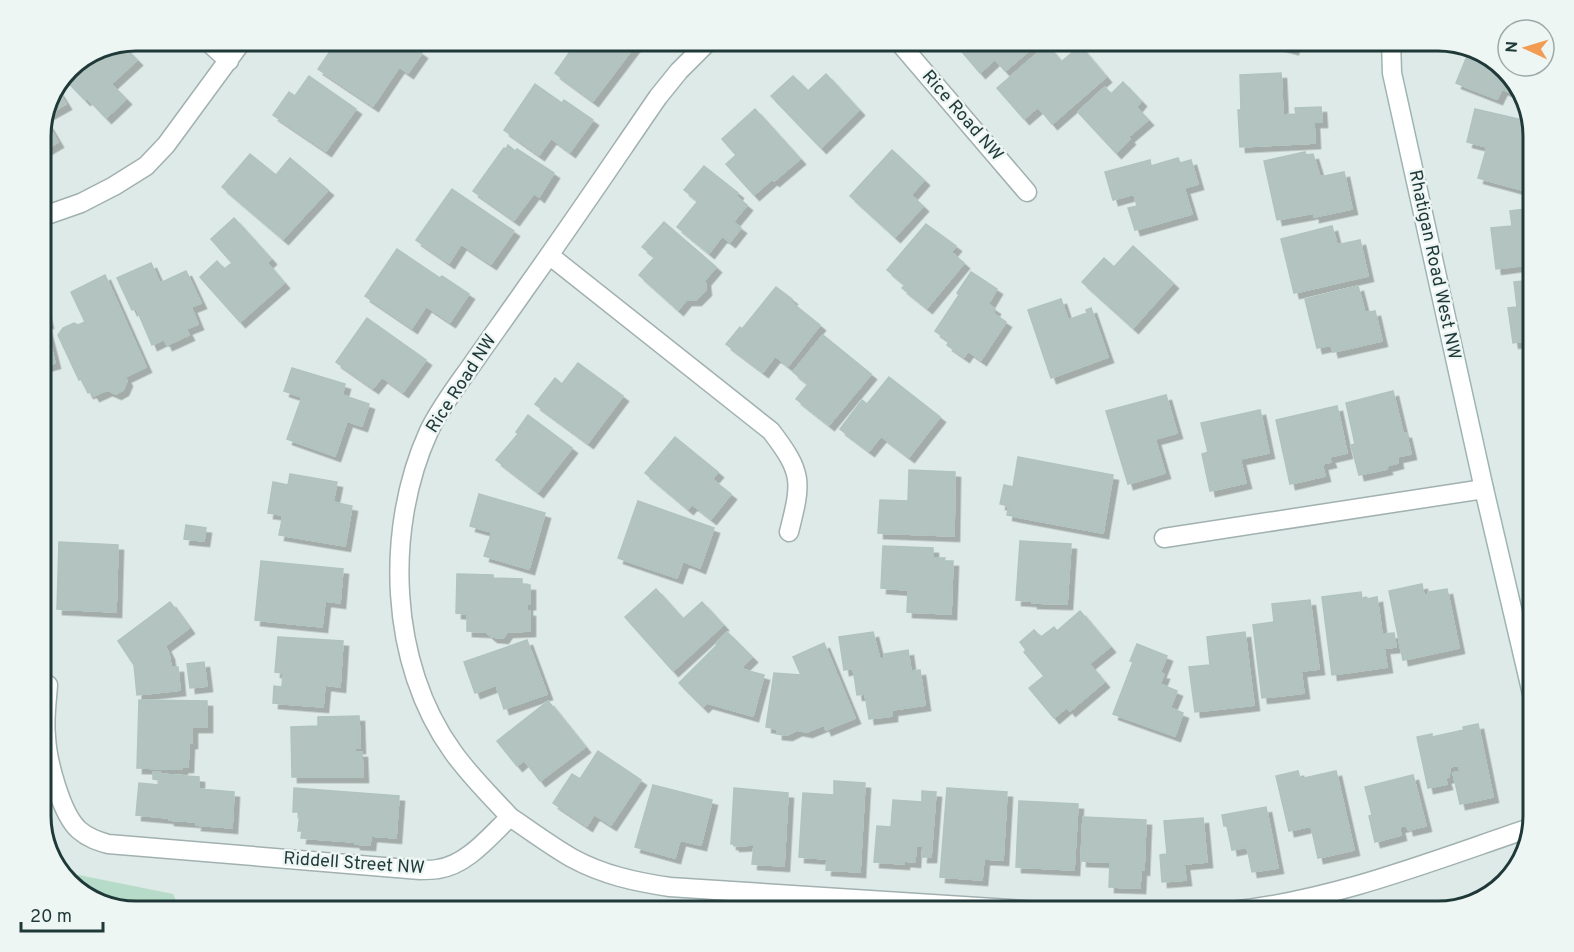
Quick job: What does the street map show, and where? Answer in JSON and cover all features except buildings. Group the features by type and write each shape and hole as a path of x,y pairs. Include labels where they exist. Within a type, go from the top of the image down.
{"street":[{"path":"218,51 229,61"},
{"path":"51,213 89,199 146,166 166,145 236,51"},
{"name":"Rice Road NW","path":"510,817 452,751 432,716 411,666 402,619 399,567 404,517 413,473 429,431 461,381 658,97 699,51"},
{"name":"Rice Road NW","path":"906,51 1027,192"},
{"name":"Rhatigan Road West NW","path":"1391,51 1392,73 1523,656"},
{"path":"549,255 771,431 793,461 798,479 798,498 789,532"},
{"path":"1164,538 1484,489"},
{"name":"Riddell Street NW","path":"51,758 62,805 70,821 91,839 108,844 420,870 439,869 457,863 510,817"},
{"path":"510,817 573,859 605,873 637,882 682,888 875,901"},
{"path":"1301,901 1325,896 1521,831"}],"green space":[{"path":"74,874 173,894 176,901 136,901 114,898 93,890"}]}
